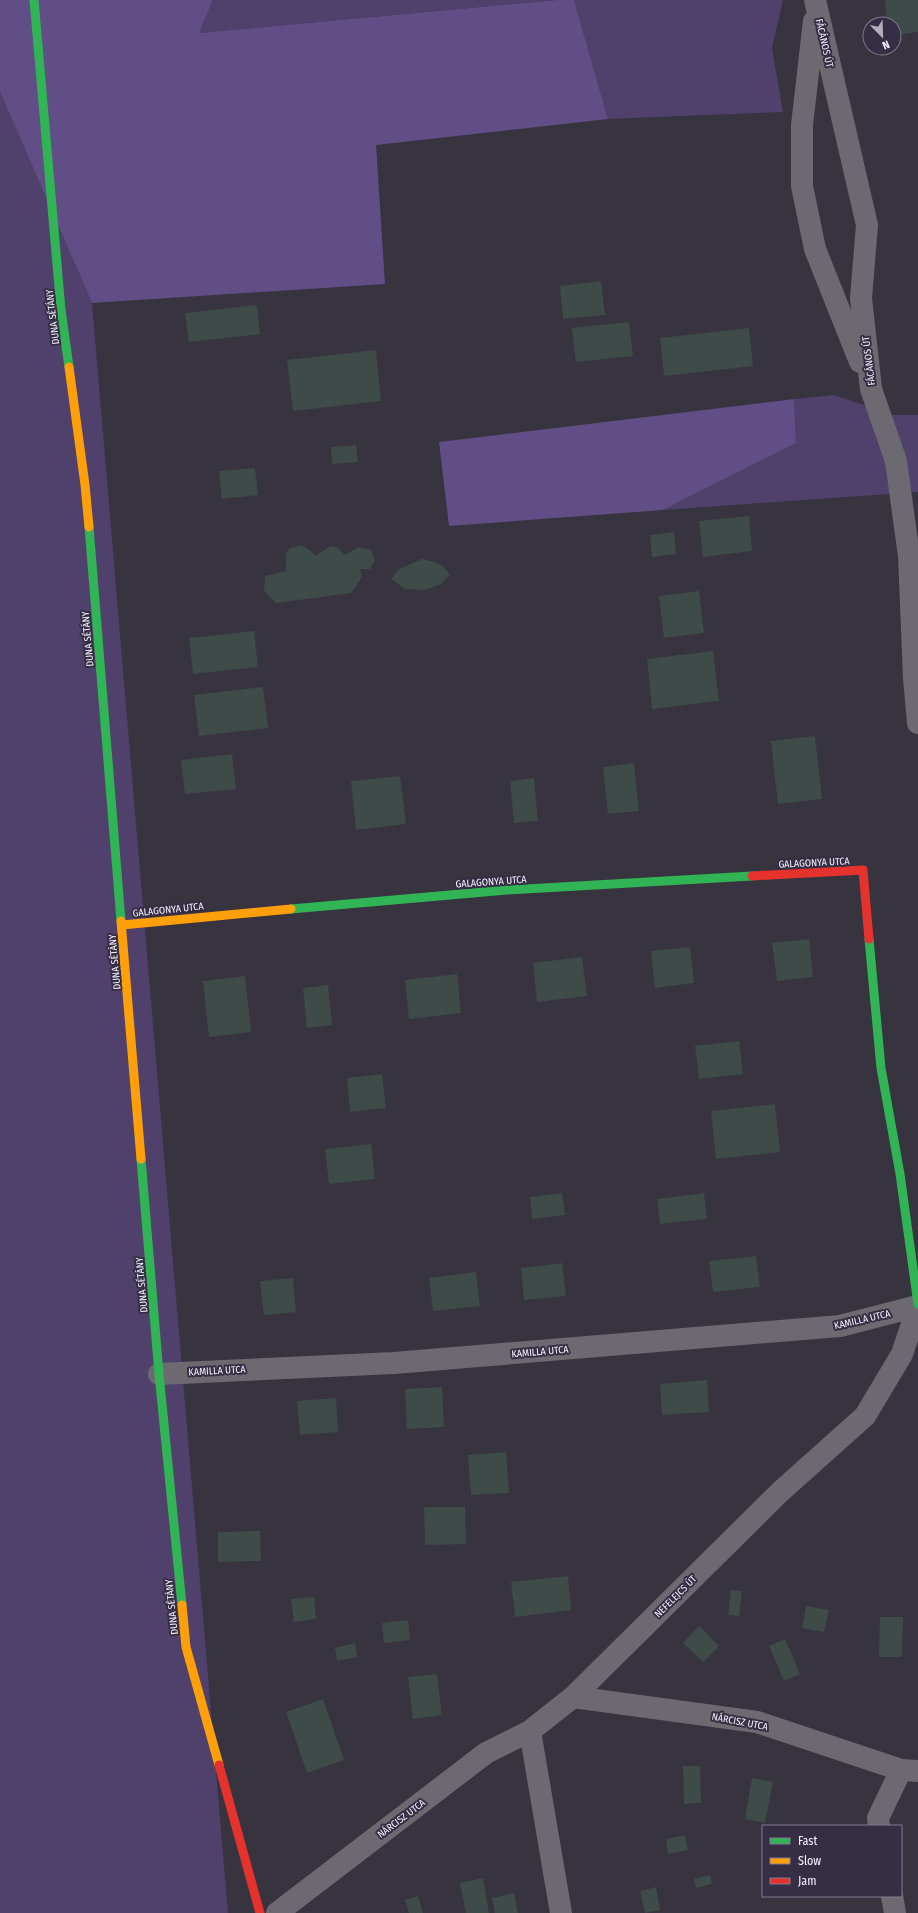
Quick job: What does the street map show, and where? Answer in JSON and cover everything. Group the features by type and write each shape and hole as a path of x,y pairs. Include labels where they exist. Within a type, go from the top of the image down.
{"street":[{"name":"DUNA SÉTÁNY","path":"34,0 61,310 85,485 159,1374 186,1647 260,1913"},
{"name":"FÁCÁNOS ÚT","path":"816,3 867,225 861,298 871,389 896,461 909,556 914,678 918,723"},
{"path":"816,3 802,125 802,186 815,249 871,389"},
{"name":"GALAGONYA UTCA","path":"122,925 507,890 863,870 881,1068 900,1174 918,1306"},
{"name":"KAMILLA UTCA","path":"159,1374 394,1363 840,1326 918,1306"},
{"name":"NEFELEJCS ÚT","path":"530,1731 573,1697 780,1492 865,1416 902,1354 918,1306"},
{"name":"NÁRCISZ UTCA","path":"573,1697 757,1722 910,1770 879,1822"},
{"path":"530,1731 561,1913"},
{"name":"NÁRCISZ UTCA","path":"277,1913 486,1754 530,1731"},
{"path":"892,1897 895,1913"}],"shaded area":[{"path":"0,0 213,0 199,33 557,0 574,0 608,119 376,145 385,284 92,303 0,92"},
{"path":"213,0 557,0 199,33"},
{"path":"574,0 783,0 772,48 783,112 608,119"},
{"path":"0,92 92,303 228,1913 0,1913"},
{"path":"834,395 893,415 918,415 918,492 663,510 796,443 794,399"},
{"path":"794,399 796,443 663,510 449,526 439,442"}],"building":[{"path":"885,0 918,0 918,32 902,34 902,16 886,16"},
{"path":"601,281 605,315 563,319 560,286"},
{"path":"257,305 260,334 189,342 185,313"},
{"path":"629,322 633,356 576,362 572,328"},
{"path":"749,328 753,366 664,376 660,338"},
{"path":"376,350 381,401 293,411 287,360"},
{"path":"356,445 358,462 332,464 331,447"},
{"path":"255,468 258,495 222,499 219,471"},
{"path":"749,516 752,551 703,557 699,521"},
{"path":"674,532 676,554 652,557 650,535"},
{"path":"302,545 311,551 315,556 331,546 337,547 345,555 358,547 371,550 375,560 370,569 360,569 362,577 351,593 276,603 264,591 265,576 286,571 286,554 290,548"},
{"path":"422,559 443,566 450,575 441,584 425,590 405,589 391,579 399,569"},
{"path":"699,591 704,633 664,638 659,596"},
{"path":"254,631 258,667 193,674 189,638"},
{"path":"713,651 719,701 652,709 647,659"},
{"path":"263,687 268,728 199,736 194,695"},
{"path":"815,736 822,799 778,804 771,741"},
{"path":"232,754 236,789 185,794 181,760"},
{"path":"634,763 639,811 608,814 603,767"},
{"path":"400,776 406,824 356,830 351,781"},
{"path":"534,778 538,821 514,823 510,781"},
{"path":"809,939 813,977 777,981 772,943"},
{"path":"690,947 694,983 655,988 651,951"},
{"path":"582,957 587,996 537,1002 533,963"},
{"path":"457,974 461,1013 409,1019 405,980"},
{"path":"245,976 251,1032 209,1037 203,981"},
{"path":"328,985 332,1025 307,1028 303,988"},
{"path":"739,1041 743,1074 699,1079 695,1046"},
{"path":"382,1074 386,1108 350,1112 347,1078"},
{"path":"775,1104 780,1152 716,1159 711,1111"},
{"path":"371,1144 375,1179 329,1184 325,1149"},
{"path":"562,1193 565,1215 532,1219 530,1197"},
{"path":"704,1193 707,1219 660,1224 657,1199"},
{"path":"756,1256 760,1287 713,1292 709,1261"},
{"path":"562,1263 566,1296 524,1300 521,1268"},
{"path":"476,1272 480,1306 433,1311 429,1278"},
{"path":"293,1278 296,1312 264,1315 260,1281"},
{"path":"707,1380 709,1412 662,1415 660,1384"},
{"path":"442,1387 444,1427 407,1429 405,1389"},
{"path":"336,1398 338,1432 300,1435 297,1401"},
{"path":"506,1452 509,1493 471,1495 468,1455"},
{"path":"424,1507 465,1507 466,1544 425,1545"},
{"path":"260,1531 261,1561 218,1562 218,1532"},
{"path":"568,1576 571,1610 515,1617 511,1582"},
{"path":"731,1590 742,1591 739,1616 728,1615"},
{"path":"314,1597 316,1619 294,1622 291,1599"},
{"path":"806,1606 829,1610 824,1632 802,1628"},
{"path":"880,1617 903,1617 902,1657 879,1657"},
{"path":"408,1620 410,1640 384,1643 382,1623"},
{"path":"699,1626 719,1646 703,1662 683,1643"},
{"path":"785,1639 800,1674 784,1681 769,1646"},
{"path":"355,1643 357,1657 337,1661 335,1648"},
{"path":"437,1674 442,1715 413,1719 408,1677"},
{"path":"323,1699 344,1760 307,1773 286,1712"},
{"path":"683,1766 700,1766 701,1803 684,1804"},
{"path":"752,1778 773,1782 765,1823 745,1819"},
{"path":"685,1835 688,1850 668,1854 666,1839"},
{"path":"710,1875 712,1884 696,1888 694,1879"},
{"path":"483,1878 489,1913 466,1913 460,1883"},
{"path":"656,1887 660,1910 645,1913 640,1891"},
{"path":"514,1893 518,1913 495,1913 492,1898"},
{"path":"418,1896 423,1913 409,1913 405,1900"}],"traffic: fast":[{"path":"34,0 61,310 69,367"},
{"path":"89,527 121,921"},
{"path":"291,909 507,890 752,876"},
{"path":"869,939 881,1068 900,1174 918,1304"},
{"path":"141,1159 159,1374 182,1605"}],"traffic: slow":[{"path":"69,367 85,485 89,527"},
{"path":"122,925 291,909"},
{"path":"121,921 141,1159"},
{"path":"182,1605 186,1647 219,1765"}],"traffic: jam":[{"path":"752,876 863,870 869,939"},
{"path":"219,1765 260,1913"}]}
